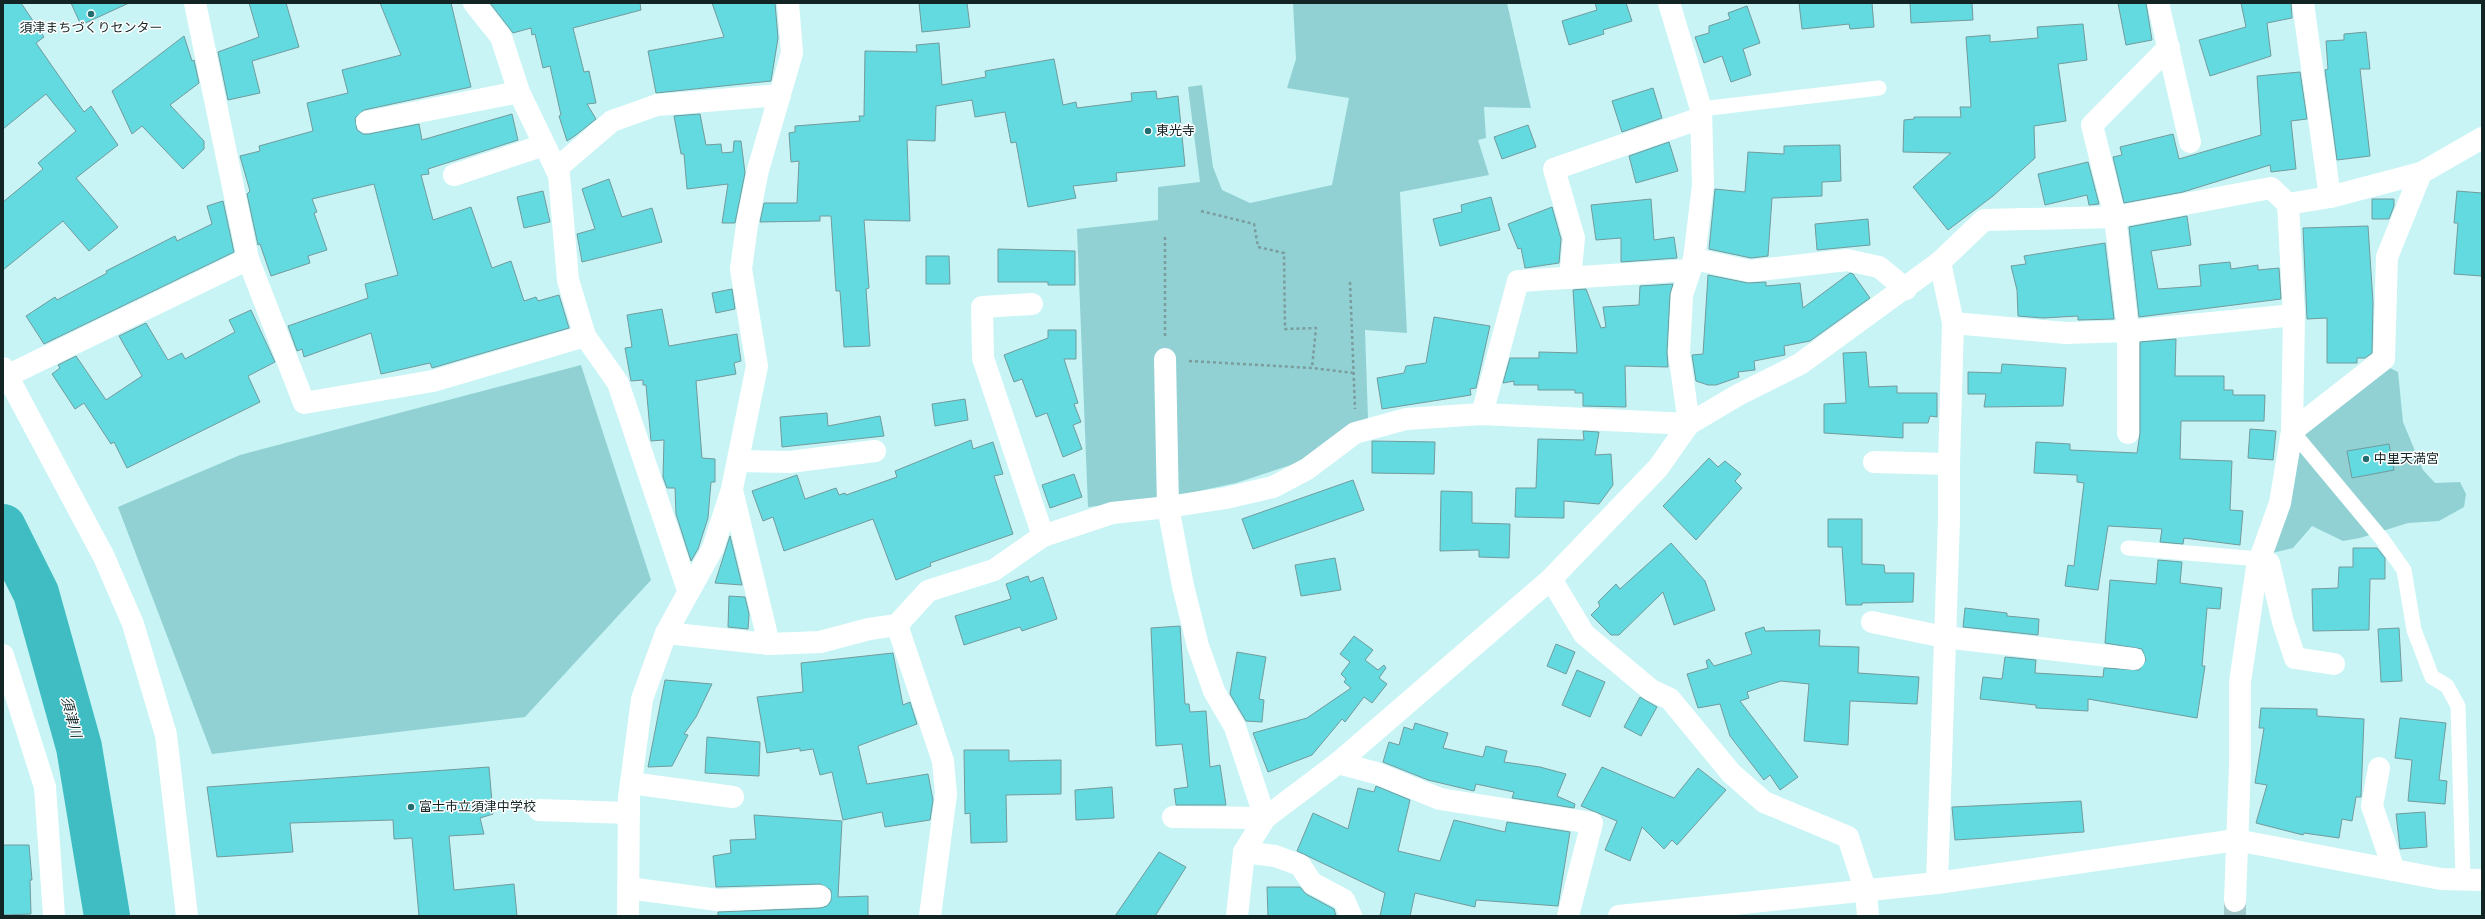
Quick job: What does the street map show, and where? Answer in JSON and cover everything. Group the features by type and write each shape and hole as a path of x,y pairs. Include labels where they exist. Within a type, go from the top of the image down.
{"street":[{"path":"195,3 248,259 304,403 433,381 585,336"},
{"path":"474,3 501,37 519,92 559,175 568,280 585,336 618,383 688,590"},
{"path":"628,916 629,812 631,783 642,699 666,633 688,590 713,548 732,489 739,461 757,366 741,269 747,225 758,170 792,53 788,3"},
{"path":"1669,3 1701,114 1703,185 1692,265 1682,295 1679,353 1689,424"},
{"path":"2158,3 2190,142"},
{"path":"2303,3 2330,197"},
{"path":"2128,433 2128,331 2115,217 2092,125 2169,47"},
{"path":"367,122 519,92"},
{"path":"556,169 612,121 657,105 780,94"},
{"path":"1570,278 1574,238 1554,169 1701,114"},
{"path":"2288,204 2330,197 2422,173 2482,138"},
{"path":"454,175 544,145"},
{"path":"2292,430 2384,359 2387,257 2422,173"},
{"path":"1237,916 1244,852 1265,818 1338,763 1551,579 1658,468 1689,424 1738,395 1800,364 1906,289 1940,262 1984,220 2115,217 2271,188 2288,204 2294,315 2292,430 2280,503 2260,558 2240,682 2240,765 2236,840 2235,901"},
{"path":"187,916 166,735 133,624 104,557 5,372 248,259"},
{"path":"1482,414 1518,281 1570,278 1692,265 1750,271 1847,260 1879,267 1906,289"},
{"path":"1937,883 1944,637 1950,519 1949,464 1953,323 1940,262"},
{"path":"1032,304 982,307 983,358 1043,536"},
{"path":"1953,323 2066,333 2128,331 2294,315"},
{"path":"1165,359 1168,507 1183,586 1198,646 1214,691 1235,727 1265,818"},
{"path":"666,633 769,644 820,642 869,629 897,625 928,591 994,570 1043,536 1112,513 1168,507 1226,498 1272,486 1307,469 1355,433 1406,418 1482,414 1689,424"},
{"path":"739,461 790,462 875,451"},
{"path":"1874,462 1949,464"},
{"path":"732,489 769,644"},
{"path":"2260,558 2270,563 2283,622 2296,658 2334,664"},
{"path":"1551,579 1584,634 1652,690 1670,699 1732,773 1764,802 1848,837 1866,892 1868,916"},
{"path":"1872,622 1944,637 2134,659"},
{"path":"897,625 943,761 946,794 930,916"},
{"path":"3,655 45,787 54,916"},
{"path":"1338,763 1376,773 1440,799 1592,823 1568,916"},
{"path":"2379,768 2372,806 2394,870"},
{"path":"631,783 733,797"},
{"path":"539,810 629,812"},
{"path":"1173,817 1265,818"},
{"path":"1619,916 1866,892 2236,840 2441,879 2472,880"},
{"path":"1244,852 1275,856 1300,865 1312,883 1344,900 1351,916"},
{"path":"628,888 718,900 820,896"}],"lane":[{"path":"1701,114 1878,88"},
{"path":"2292,430 2382,539 2404,570 2414,630 2432,677 2447,686 2458,706 2472,880"},
{"path":"2128,548 2260,558"}],"path":[{"path":"1201,211 1254,224 1258,247 1284,254 1285,329 1316,328 1312,368"},
{"path":"1165,236 1165,359 1312,368 1354,373"},
{"path":"1350,282 1355,433"}],"shaded area":[{"path":"1293,3 1507,3 1531,108 1484,107 1486,138 1478,140 1489,175 1400,192 1407,333 1365,330 1368,419 1303,461 1236,483 1167,498 1088,507 1077,229 1158,220 1158,187 1200,182 1188,87 1202,85 1213,167 1222,190 1250,203 1332,185 1349,98 1287,88 1296,59"},
{"path":"2380,363 2398,372 2403,422 2423,470 2435,483 2460,482 2466,494 2464,507 2439,521 2408,523 2360,538 2343,541 2312,526 2293,548 2272,553 2297,435"},
{"path":"581,365 651,580 525,717 212,754 118,507 240,455"}],"building":[{"path":"3,3 21,3 44,37 36,43 84,112 91,106 118,145 76,178 118,227 89,251 63,221 3,270 3,202 43,169 38,163 76,131 46,94 3,129"},
{"name":"須津まちづくりセンター","path":"71,3 129,3 81,25"},
{"path":"249,3 286,3 299,47 252,61 260,93 228,100 218,52 259,37"},
{"path":"380,3 451,3 471,87 364,110 355,118 357,130 363,134 369,134 419,124 422,140 512,114 518,140 428,169 429,174 421,175 433,220 471,207 492,268 511,261 524,301 536,297 538,301 559,295 569,328 432,368 430,363 381,374 371,333 304,357 302,349 297,351 288,326 368,298 365,284 398,275 374,184 312,199 317,212 314,213 327,250 308,256 310,263 271,276 260,244 258,245 247,194 250,191 240,156 260,151 259,146 313,131 307,103 348,93 342,70 401,55"},
{"path":"490,3 640,3 641,10 573,28 584,72 589,71 596,103 587,104 596,119 567,141 559,116 561,115 550,66 543,68 535,34 532,35 531,28 513,33"},
{"path":"712,3 775,3 778,38 771,81 656,93 648,51 724,37"},
{"path":"919,3 967,3 970,27 922,32"},
{"path":"1595,3 1626,3 1632,21 1603,30 1604,34 1569,45 1562,21 1597,10"},
{"path":"1799,3 1872,3 1874,27 1850,29 1849,24 1802,29"},
{"path":"1910,3 1972,3 1973,20 1911,23"},
{"path":"2118,3 2146,3 2152,40 2126,45"},
{"path":"2241,3 2291,3 2292,18 2267,23 2271,56 2210,76 2199,40 2246,27"},
{"path":"1747,6 1760,43 1743,49 1751,75 1731,82 1722,56 1704,63 1695,37 1709,33 1709,26 1730,19 1728,13"},
{"path":"2083,24 2087,60 2058,64 2066,121 2034,126 2035,158 1993,196 1948,230 1913,187 1951,153 1903,152 1904,120 1914,119 1914,117 1961,117 1960,107 1971,107 1966,37 1990,35 1990,42 2038,38 2037,27"},
{"path":"2366,32 2370,69 2360,69 2370,156 2337,160 2325,70 2328,69 2326,41 2344,40 2344,34"},
{"path":"184,36 192,61 194,60 199,83 170,105 204,141 204,149 183,169 142,126 132,134 112,91"},
{"path":"939,43 942,85 986,77 985,71 1054,59 1063,105 1076,102 1077,108 1132,101 1131,93 1156,91 1157,99 1178,96 1185,166 1116,173 1117,181 1073,186 1076,198 1028,207 1016,142 1011,143 1005,112 975,117 972,100 936,106 935,141 907,140 910,221 864,220 869,288 866,289 870,346 844,347 840,291 836,291 831,216 820,216 820,221 760,222 764,203 797,203 799,161 791,162 789,133 795,132 795,126 860,121 859,116 864,116 865,51 917,52 916,45"},
{"path":"2300,72 2307,119 2291,121 2296,169 2271,172 2270,165 2183,192 2124,203 2113,157 2122,155 2120,147 2173,134 2179,159 2261,135 2257,76"},
{"path":"1653,88 1662,118 1622,132 1612,101"},
{"path":"700,114 706,145 721,144 722,153 733,152 734,141 741,141 745,173 735,223 722,223 728,184 687,189 684,154 681,154 674,116"},
{"path":"1528,125 1536,147 1502,159 1494,137"},
{"path":"1669,142 1678,171 1636,183 1629,156"},
{"path":"1840,145 1841,181 1822,182 1822,196 1772,198 1768,256 1751,258 1709,249 1715,189 1745,192 1748,152 1784,154 1784,146"},
{"path":"2088,162 2099,204 2089,205 2087,195 2045,205 2038,174"},
{"path":"609,179 622,217 652,208 662,242 582,262 577,234 595,229 582,189"},
{"path":"543,191 550,222 524,228 517,197"},
{"path":"2457,191 2482,193 2482,276 2454,274 2458,223 2454,223"},
{"path":"1491,197 1500,230 1440,246 1433,219 1462,212 1461,205"},
{"path":"1651,199 1654,240 1674,237 1677,258 1621,262 1621,238 1596,240 1591,205"},
{"path":"2372,199 2394,199 2394,206 2389,219 2372,219"},
{"path":"223,201 234,252 44,344 26,316 55,297 57,300 107,273 106,271 175,236 177,241 212,224 207,206"},
{"path":"1552,207 1561,239 1559,263 1525,268 1521,248 1518,249 1508,224"},
{"path":"2187,216 2191,245 2151,251 2158,289 2201,286 2199,265 2230,262 2231,269 2258,265 2258,270 2279,268 2281,299 2139,317 2129,227"},
{"path":"1868,219 1870,245 1817,250 1815,224"},
{"path":"2368,226 2373,302 2372,353 2365,358 2357,358 2357,363 2327,363 2327,318 2307,319 2303,228"},
{"path":"2105,243 2114,319 2078,320 2078,316 2043,318 2018,316 2017,290 2011,266 2026,264 2024,256"},
{"path":"998,249 1075,251 1075,285 1048,285 1048,282 998,282"},
{"path":"926,256 949,256 950,284 926,284"},
{"path":"1850,273 1853,274 1870,298 1810,341 1784,346 1785,355 1754,361 1755,370 1738,372 1739,377 1716,385 1708,385 1696,381 1692,355 1703,354 1708,275 1748,283 1766,282 1766,286 1800,283 1803,308"},
{"path":"1673,284 1670,294 1667,352 1668,367 1625,366 1626,407 1583,406 1583,393 1575,393 1575,390 1538,390 1538,385 1514,385 1514,381 1503,383 1510,358 1539,358 1539,352 1577,353 1573,290 1586,289 1601,328 1606,327 1603,307 1639,305 1640,286"},
{"path":"732,289 735,309 716,313 712,293"},
{"path":"662,309 669,346 737,334 741,361 734,363 736,374 696,381 702,458 715,459 715,482 711,482 708,518 698,549 691,561 676,514 675,488 667,488 663,477 664,440 651,441 646,385 643,385 643,380 631,381 625,348 632,347 627,315"},
{"path":"251,310 275,362 248,376 260,402 127,468 114,442 111,444 84,403 75,409 52,374 60,368 58,365 76,356 106,400 142,376 119,336 146,323 168,360 182,353 185,359 235,332 229,320"},
{"path":"1434,317 1490,326 1476,388 1470,389 1471,395 1382,409 1377,378 1404,373 1406,366 1426,363"},
{"path":"1048,330 1076,330 1076,359 1064,359 1078,403 1074,404 1081,422 1073,425 1082,449 1063,457 1047,413 1036,417 1022,379 1014,382 1004,355 1048,338"},
{"path":"2176,339 2175,376 2224,376 2224,390 2233,390 2233,395 2265,395 2264,421 2181,421 2180,459 2232,461 2230,510 2243,511 2240,545 2184,538 2183,544 2160,542 2162,529 2108,526 2098,590 2065,586 2068,565 2074,566 2084,483 2077,482 2077,475 2034,473 2036,442 2070,444 2070,450 2137,453 2140,433 2140,342"},
{"path":"1866,352 1869,387 1897,386 1897,393 1937,393 1937,417 1930,416 1928,423 1903,423 1903,438 1824,433 1824,404 1846,403 1843,353"},
{"path":"2002,364 2066,368 2063,406 1984,407 1986,394 1968,394 1968,372 2001,373"},
{"path":"965,399 968,420 935,426 932,404"},
{"path":"827,413 828,426 880,416 884,436 782,447 780,417"},
{"path":"2250,429 2276,431 2273,460 2248,458"},
{"path":"1583,431 1599,432 1595,455 1611,454 1613,485 1599,504 1564,501 1564,518 1515,517 1516,488 1536,488 1538,439 1584,440"},
{"path":"971,440 973,449 993,442 1003,474 994,476 1013,534 930,563 931,566 896,580 873,519 784,551 773,517 763,521 752,491 797,475 805,499 836,488 839,495 845,493 846,495 897,477 895,471"},
{"path":"1372,441 1435,442 1434,474 1372,473"},
{"path":"2389,444 2394,470 2352,478 2347,451"},
{"path":"1709,458 1718,467 1725,461 1741,474 1735,481 1742,488 1696,540 1663,506"},
{"path":"1074,474 1082,497 1050,508 1042,485"},
{"path":"1353,480 1364,510 1253,549 1242,519"},
{"path":"1441,491 1472,492 1472,523 1510,524 1509,558 1479,557 1479,550 1440,551"},
{"path":"1828,519 1862,519 1862,564 1884,565 1885,573 1914,573 1913,602 1862,603 1862,605 1846,605 1842,547 1828,547"},
{"path":"730,536 742,585 715,583"},
{"path":"1671,543 1705,581 1715,610 1674,625 1663,592 1619,635 1611,635 1591,615 1600,606 1598,602 1616,584 1620,589"},
{"path":"2353,548 2377,548 2385,558 2385,579 2370,579 2369,630 2313,631 2312,589 2338,588 2339,567 2353,567"},
{"path":"1335,558 1341,590 1301,596 1295,565"},
{"path":"2158,560 2182,562 2180,583 2222,588 2220,609 2207,608 2202,666 2205,666 2197,718 2088,699 2088,711 2036,708 2036,705 1980,699 1983,677 2002,679 2005,657 2036,660 2035,673 2103,677 2104,668 2139,670 2146,660 2142,649 2105,643 2110,580 2156,584"},
{"path":"1028,576 1030,582 1043,577 1057,619 1022,631 1020,627 964,645 955,616 1011,599 1006,584"},
{"path":"729,596 745,597 749,614 748,629 728,627"},
{"path":"1965,608 2007,613 2007,616 2039,619 2038,635 1963,627"},
{"path":"1180,626 1185,704 1189,704 1190,712 1206,711 1210,767 1220,765 1226,805 1176,805 1174,789 1188,787 1182,744 1156,746 1151,628"},
{"path":"1764,627 1765,631 1820,630 1819,646 1859,647 1858,673 1919,677 1917,704 1850,701 1848,745 1804,741 1809,684 1781,681 1747,692 1749,698 1740,701 1798,777 1780,790 1770,775 1764,780 1730,736 1720,704 1698,708 1687,674 1708,668 1706,661 1709,659 1714,666 1752,654 1745,633"},
{"path":"2399,628 2402,681 2381,682 2378,629"},
{"path":"1354,636 1373,650 1365,660 1378,670 1384,665 1386,668 1379,678 1387,684 1372,703 1364,697 1345,722 1342,719 1312,755 1268,772 1253,733 1307,718 1351,688 1344,682 1346,679 1341,674 1350,662 1340,654"},
{"path":"1556,644 1575,652 1566,674 1547,666"},
{"path":"1237,652 1266,657 1259,699 1264,700 1262,722 1246,721 1230,694"},
{"path":"893,653 903,705 910,702 917,724 858,746 867,784 928,774 933,800 930,820 885,827 882,812 843,820 832,772 820,775 813,749 800,751 800,748 767,753 757,697 803,692 801,663"},
{"path":"1577,670 1605,682 1590,717 1562,705"},
{"path":"665,680 712,684 696,717 684,734 688,735 672,766 648,767"},
{"path":"1640,697 1657,707 1641,736 1624,727"},
{"path":"2261,708 2317,709 2317,716 2364,719 2361,797 2356,797 2352,821 2342,819 2339,838 2304,833 2303,835 2256,823 2267,785 2255,783 2264,728 2259,728"},
{"path":"2400,718 2446,723 2439,780 2447,781 2445,804 2408,801 2412,760 2395,758"},
{"path":"1415,723 1448,733 1443,748 1483,757 1486,746 1507,751 1504,762 1540,767 1566,774 1557,796 1575,804 1574,808 1512,798 1514,792 1476,784 1474,791 1428,780 1383,762 1389,742 1399,745 1404,727 1413,730"},
{"path":"707,737 760,742 759,776 705,773"},
{"path":"964,750 1009,750 1009,761 1061,760 1061,794 1006,795 1007,842 971,843 970,813 965,814"},
{"path":"489,767 493,814 480,818 484,834 449,836 454,890 514,884 517,916 419,916 412,838 394,839 393,820 290,823 293,852 217,857 207,787"},
{"path":"1602,767 1674,798 1698,768 1726,790 1677,845 1672,840 1664,849 1642,827 1630,861 1605,850 1617,821 1581,806"},
{"path":"1376,786 1410,800 1398,851 1440,861 1454,820 1505,832 1507,822 1570,832 1558,906 1476,900 1475,907 1415,893 1410,916 1380,916 1385,893 1297,851 1313,813 1348,829 1358,788 1374,792"},
{"path":"1112,787 1114,818 1076,820 1075,790"},
{"path":"2081,801 2084,832 1955,840 1952,807"},
{"path":"2425,812 2427,847 2400,849 2396,814"},
{"path":"754,815 842,821 838,897 868,896 868,916 718,916 718,912 820,908 827,906 831,901 831,890 820,884 716,887 713,856 731,853 730,840 756,839"},
{"path":"3,845 29,845 32,880 30,880 31,914 3,915"},
{"path":"1159,852 1186,867 1155,916 1115,916"},
{"path":"1267,887 1300,887 1306,894 1334,909 1336,916 1268,916"}],"waterway":[{"name":"須津川","path":"3,527 36,593 79,747 107,916"}],"tunnel":[{"path":"2235,901 2235,916"}],"place":[{"name":"須津まちづくりセンター","path":"91,14"},
{"name":"東光寺","path":"1148,131"},
{"name":"中里天満宮","path":"2366,459"},
{"name":"富士市立須津中学校","path":"411,807"}]}
